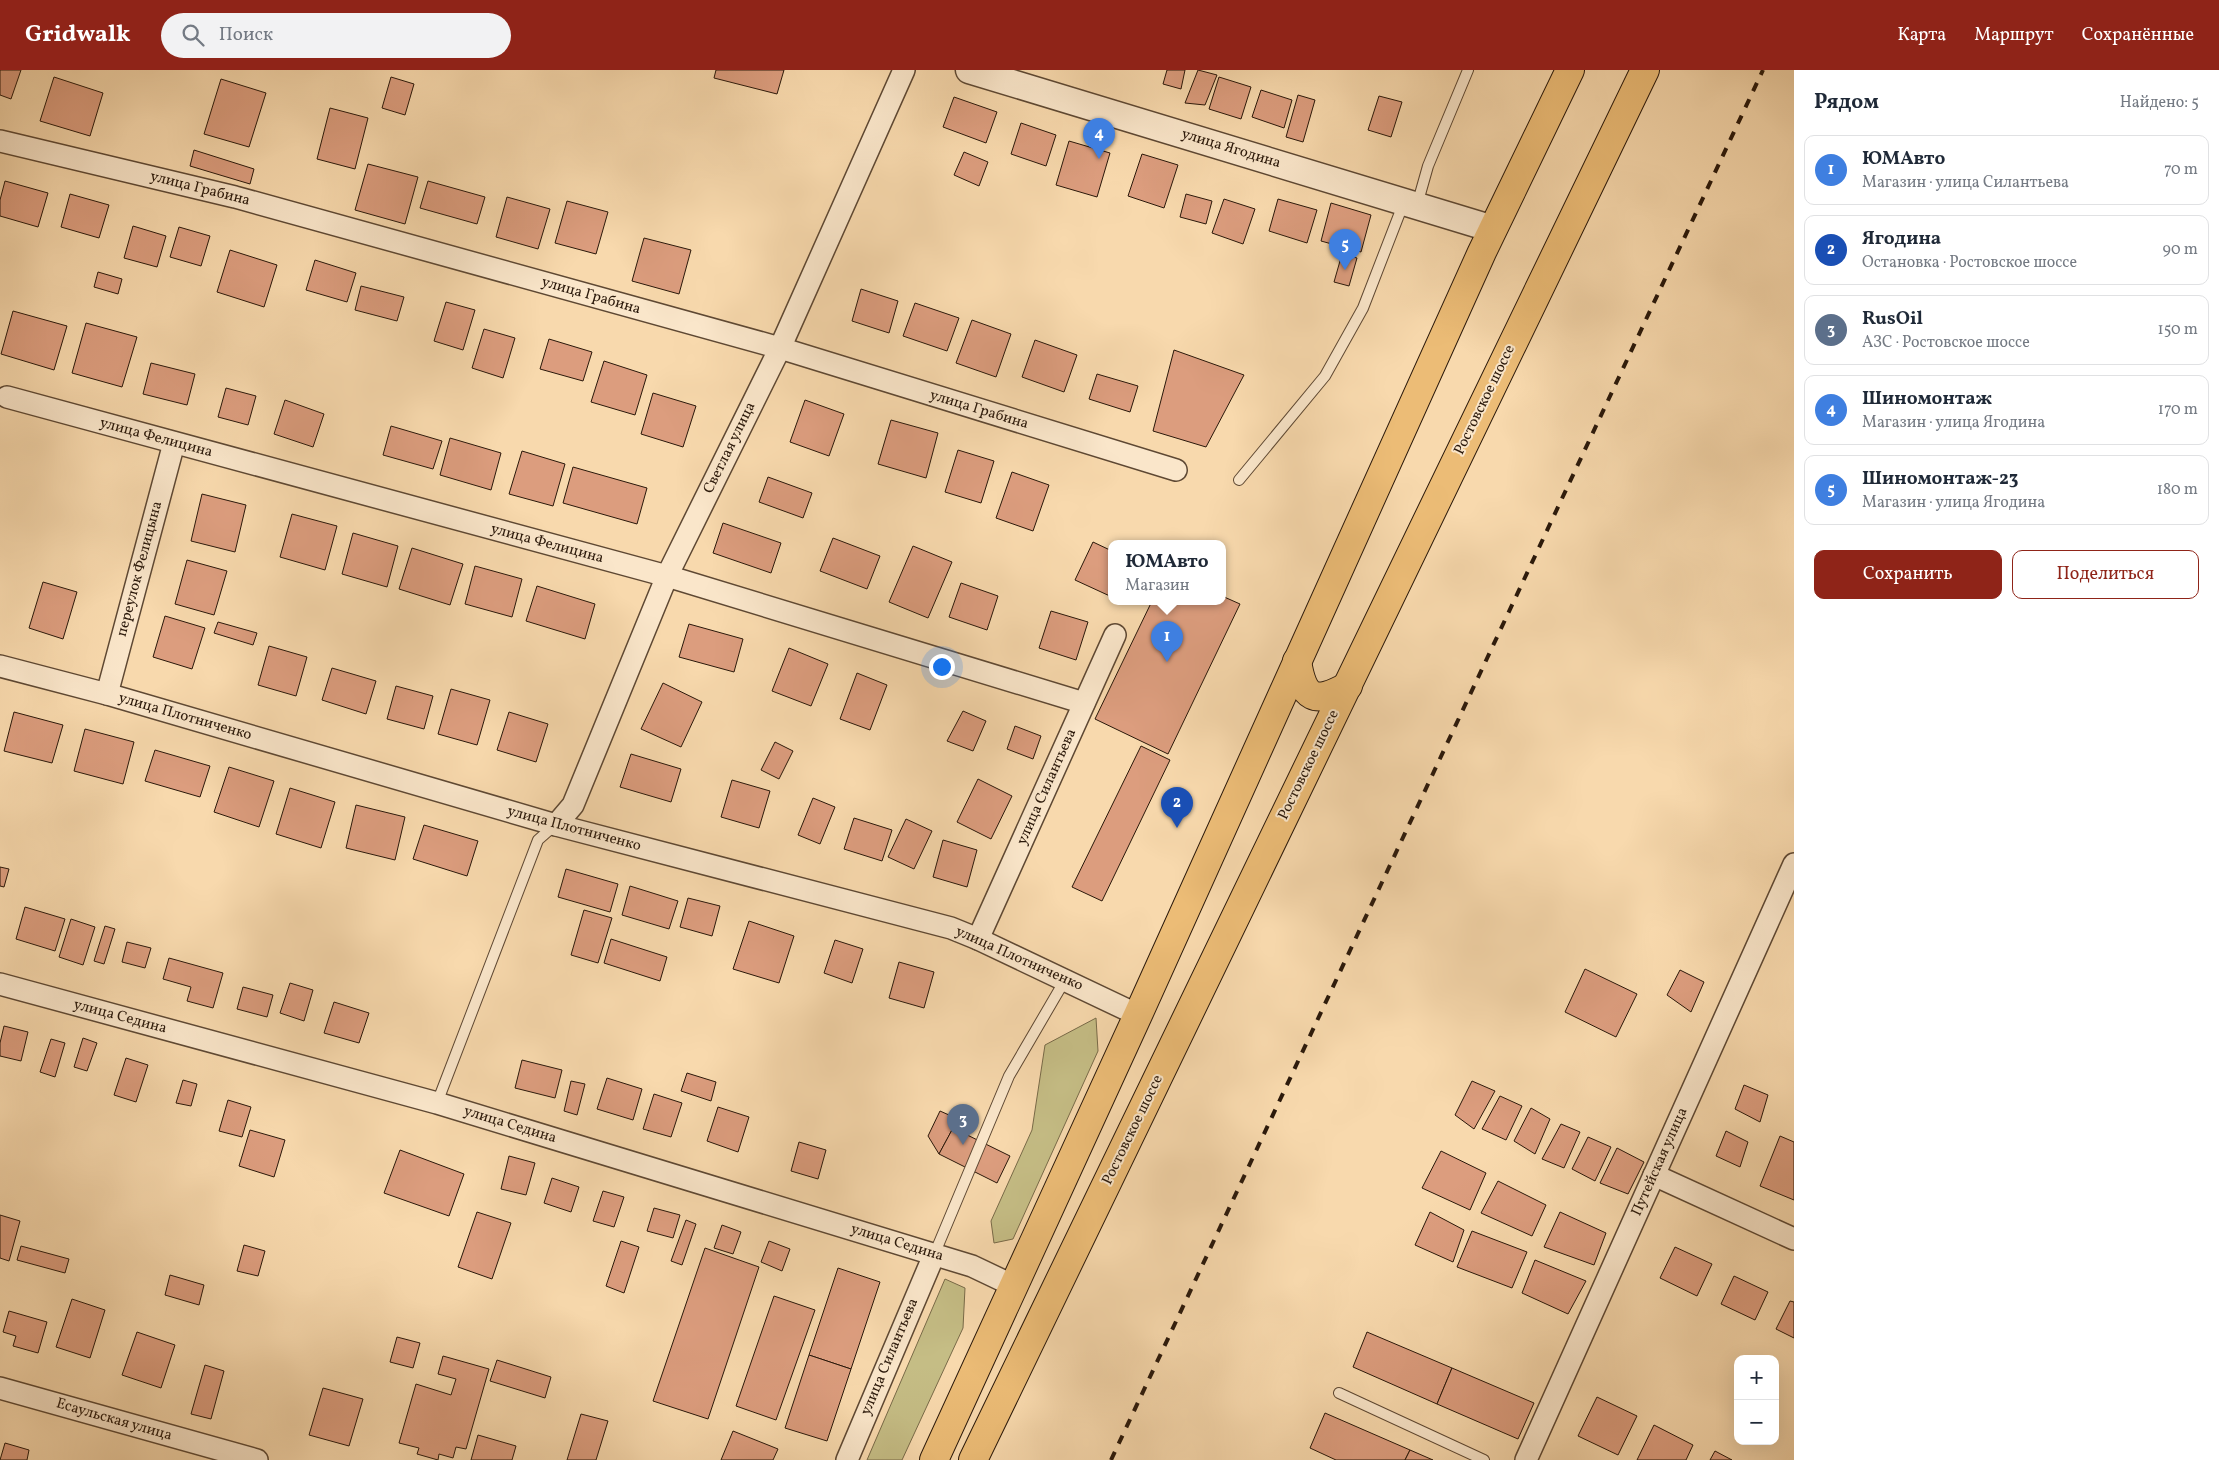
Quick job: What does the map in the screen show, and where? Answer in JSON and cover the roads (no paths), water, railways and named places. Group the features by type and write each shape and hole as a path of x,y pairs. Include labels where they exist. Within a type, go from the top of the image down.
{"highway":[{"path":"934,1460 1138,1015 1493,229 1570,70"},
{"name":"Ростовское шоссе","path":"974,1460 1645,70"},
{"path":"1297,661 1300,682 1307,692 1312,695 1322,697 1334,694 1348,686"}],"street":[{"name":"Светлая улица","path":"556,825 573,805 667,576 780,348 904,70"},
{"name":"улица Ягодина","path":"969,70 1493,229"},
{"name":"улица Грабина","path":"0,141 234,196 780,348 1176,470"},
{"name":"улица Фелицина","path":"7,397 667,576 1084,703"},
{"name":"переулок Фелицына","path":"107,694 174,443"},
{"name":"улица Силантьева","path":"978,939 1115,635"},
{"name":"улица Плотниченко","path":"0,666 107,694 556,825 941,926 978,939 1138,1015"},
{"name":"Путейская улица","path":"1526,1460 1794,864"},
{"name":"улица Седина","path":"0,984 438,1103 972,1266 1014,1286"},
{"path":"1654,1175 1794,1239"},
{"name":"улица Силантьева","path":"847,1460 934,1255"},
{"name":"Есаульская улица","path":"0,1388 257,1460"}],"lane":[{"path":"1238,480 1325,376 1363,308 1428,166 1468,70"},
{"path":"438,1103 538,840 556,825"},
{"path":"934,1255 1009,1076 1065,980"},
{"path":"1338,1393 1484,1460"}],"railway":[{"path":"1111,1460 1763,70"}],"place":[{"name":"Шиномонтаж","path":"1099,159"},
{"name":"Шиномонтаж-23","path":"1345,270"},
{"name":"ЮМАвто","path":"1167,662"},
{"name":"Ягодина","path":"1177,828"},
{"name":"RusOil","path":"963,1145"}]}
